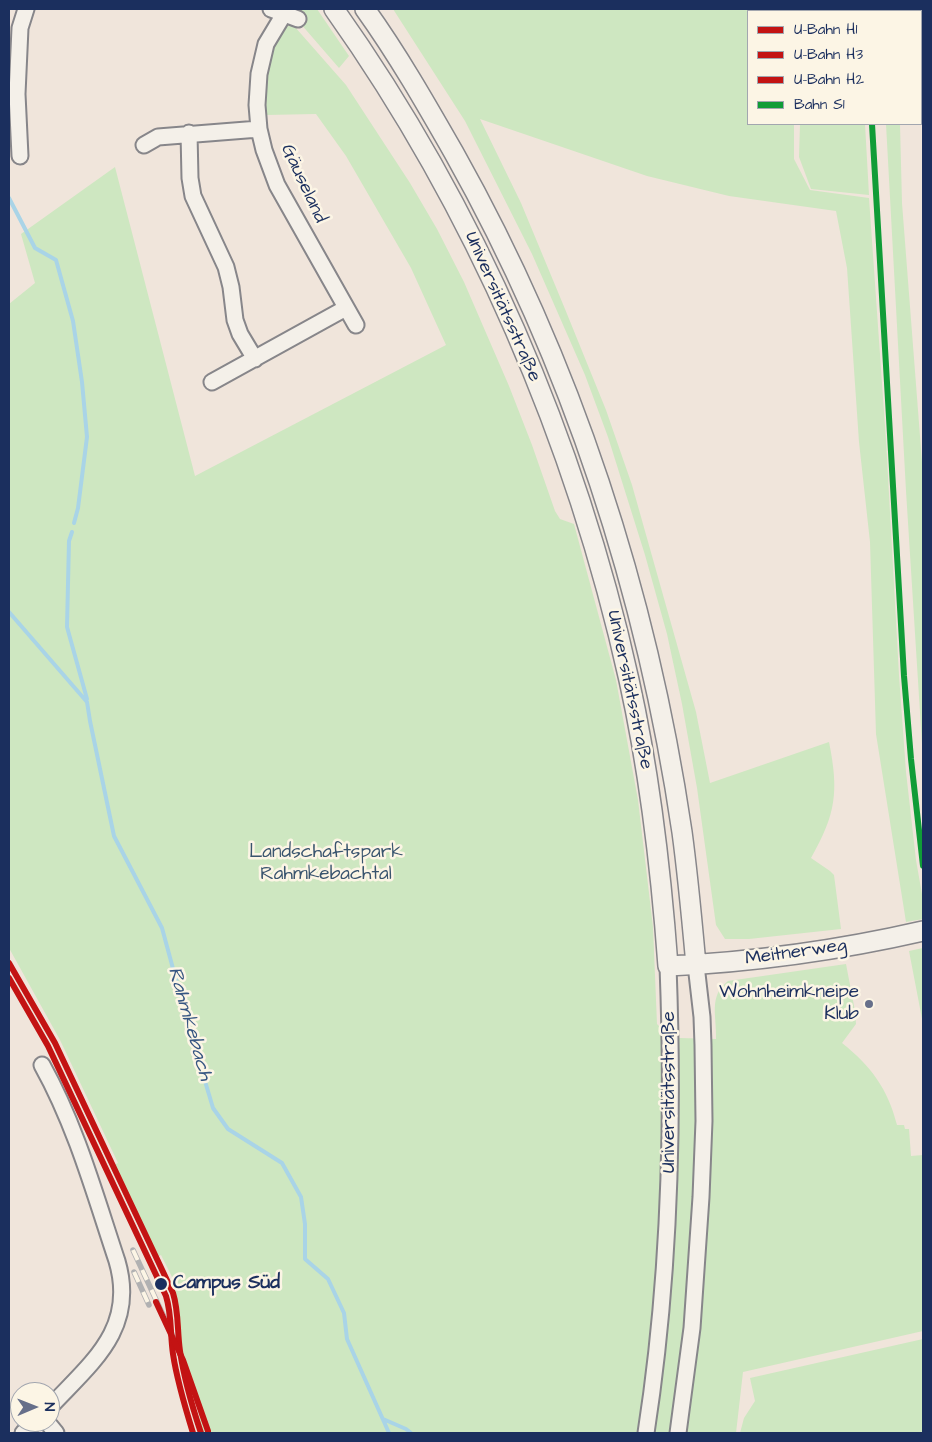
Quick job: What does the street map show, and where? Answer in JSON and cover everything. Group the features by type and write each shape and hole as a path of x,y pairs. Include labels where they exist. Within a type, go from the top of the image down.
{"street":[{"path":"20,156 17,94 20,34 26,9"},
{"name":"Universitätsstraße","path":"334,9 403,112 451,198 514,329 564,456 599,560 630,683 648,780 657,846 668,966 671,1105 668,1219 659,1334 646,1433"},
{"name":"Universitätsstraße","path":"365,9 424,100 480,199 514,269 569,397 594,466 642,625 676,794 686,862 702,1017 704,1121 702,1197 692,1328 678,1433"},
{"path":"278,11 298,19"},
{"name":"Gäuseland","path":"278,11 266,44 257,90 259,128 264,150 277,185 356,325"},
{"path":"144,145 158,137 259,128"},
{"path":"189,134 190,178 193,196 226,266 231,282 235,320 240,334 254,359"},
{"path":"212,382 346,308"},
{"name":"Meitnerweg","path":"668,966 725,963 829,949 918,932"},
{"path":"42,1065 76,1138 121,1273 122,1294 117,1323 102,1350 60,1396"}],"green space":[{"path":"295,9 317,9 349,56 339,68 300,23 304,13"},
{"path":"393,9 858,9 747,10 747,125 794,125 794,159 810,190 869,198 906,772 916,860 923,900 923,919 906,922 876,734 870,542 859,442 847,268 836,211 729,196 647,176 480,119 521,203 606,410 632,485 696,712 710,783 829,742 834,775 833,802 826,828 811,858 834,875 841,929 749,939 725,939 716,925 697,788 667,634 645,555 608,437 585,375 532,254 465,121"},
{"name":"Landschaftspark Rahmkebachtal","path":"290,25 295,27 346,85 410,183 437,229 464,282 509,386 555,511 560,519 574,524 616,680 638,800 653,927 657,1024 668,1035 680,1038 716,1039 716,1000 718,993 728,981 846,964 856,1024 842,1043 862,1060 877,1079 889,1100 897,1125 904,1125 905,1129 909,1129 911,1156 923,1155 923,1331 743,1372 736,1433 202,1433 195,1391 178,1343 175,1302 168,1285 174,1281 161,1255 155,1258 112,1166 118,1163 60,1040 9,948 9,304 35,283 21,234 115,167 195,476 446,345 411,268 346,156 316,114 266,115 269,65 272,51 276,39 282,30"},
{"path":"800,125 865,125 869,195 811,189 799,157"},
{"path":"886,125 900,125 902,203 923,475 923,760"},
{"path":"923,948 923,1024 909,951"},
{"path":"923,1339 923,1433 740,1433 744,1418 755,1401 750,1378"}],"waterway":[{"path":"9,198 35,248 56,260 73,321 82,382 87,437 78,508 74,523"},
{"path":"72,532 69,541 67,627 87,699"},
{"name":"Rahmkebach","path":"9,612 87,702 114,836 162,928 213,1108 228,1129 282,1163 301,1197 305,1224 305,1259 328,1279 344,1313 347,1339 389,1433"},
{"name":"Rahmkebach","path":"383,1419 411,1433"}],"railway":[{"path":"133,1250 182,1359"},
{"path":"134,1272 149,1305"}],"metro line":[{"name":"H1","path":"9,963 55,1043 173,1293 184,1372 191,1403 201,1433"},
{"name":"H3","path":"9,978 48,1046 166,1296 175,1364 193,1433"},
{"name":"H2","path":"156,1302 183,1360 208,1431"}],"rail line":[{"name":"S1","path":"872,125 904,676 923,866"}],"place":[{"name":"Wohnheimkneipe Klub","path":"869,1004"},
{"name":"Campus Süd","path":"161,1284"}]}
